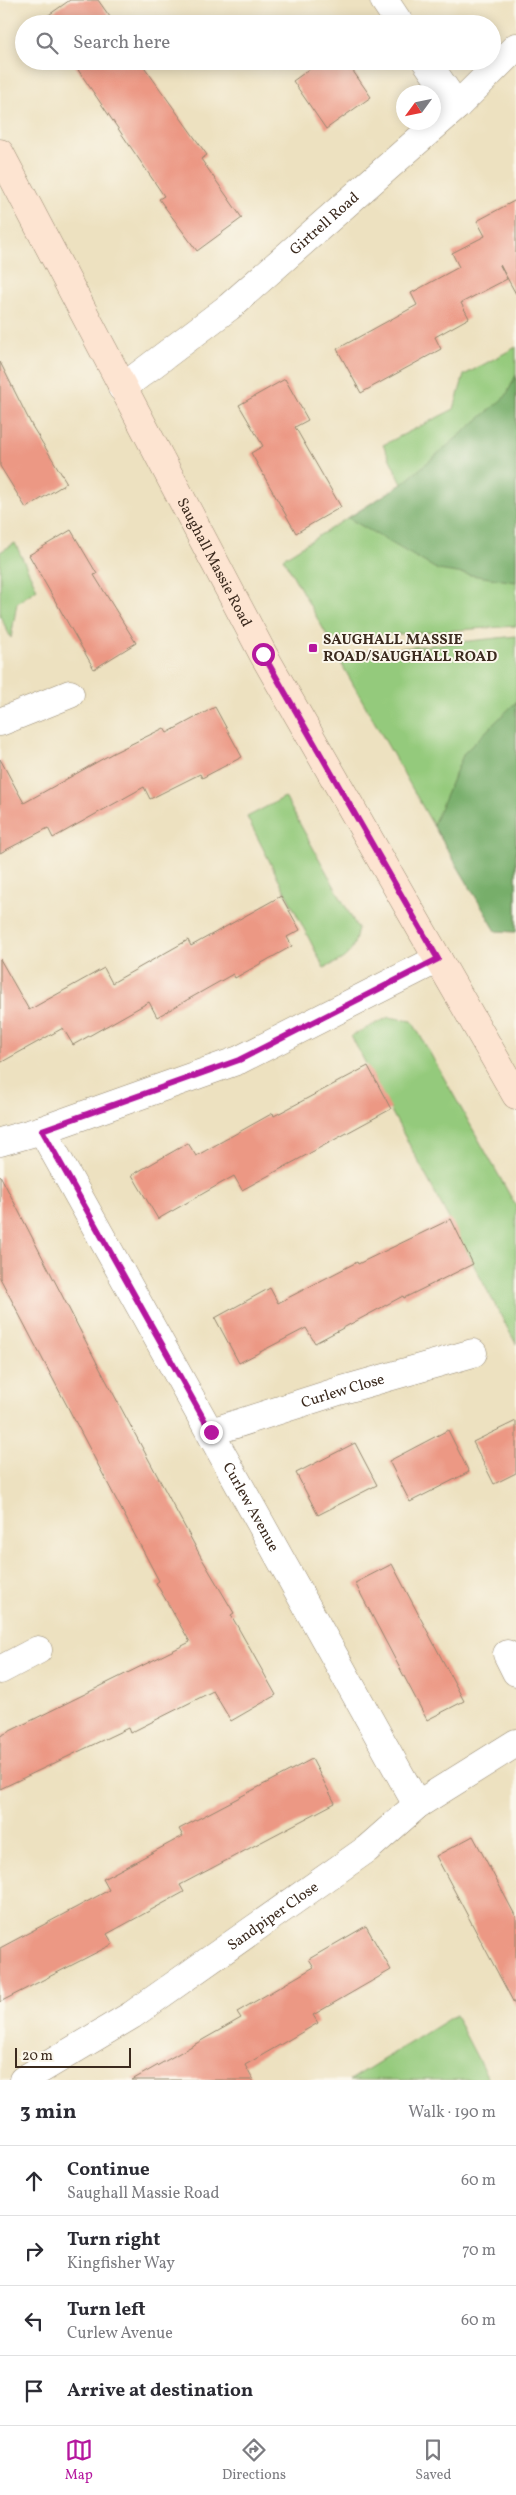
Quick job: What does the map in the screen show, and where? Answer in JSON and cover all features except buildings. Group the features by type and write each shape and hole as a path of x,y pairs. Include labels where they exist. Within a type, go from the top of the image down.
{"main road":[{"name":"Saughall Massie Road","path":"0,153 263,654 516,1095"}],"street":[{"path":"384,0 394,15"},
{"name":"Girtrell Road","path":"501,62 516,47"},
{"path":"432,70 457,106"},
{"name":"Girtrell Road","path":"122,388 229,307 457,106 493,70"},
{"path":"0,722 70,694"},
{"path":"0,1142 42,1130 239,1060 438,959"},
{"name":"Curlew Avenue","path":"42,1130 417,1805"},
{"name":"Curlew Close","path":"211,1432 339,1391 474,1353"},
{"path":"0,1670 38,1650"},
{"name":"Sandpiper Close","path":"24,2080 132,2015 367,1849 417,1805 516,1743"}],"green space":[{"path":"516,347 516,626 329,639 283,558 402,484 383,445 454,409 464,375"},
{"path":"516,375 516,582 438,570 348,518 402,484 506,396"},
{"path":"15,543 37,589 17,603 11,638 0,616 0,552"},
{"path":"516,636 516,932 496,931 341,663 356,653"},
{"path":"516,702 516,932 496,931 433,825 464,753"},
{"path":"285,797 358,929 351,950 338,962 324,968 247,817"},
{"path":"389,1017 412,1021 516,1206 516,1344 351,1036"},
{"path":"455,2015 489,2080 350,2080"}],"place":[{"name":"SAUGHALL MASSIE ROAD/SAUGHALL ROAD","path":"313,648"}],"route":[{"path":"211,1432 42,1130 239,1060 438,959 263,654"}]}
